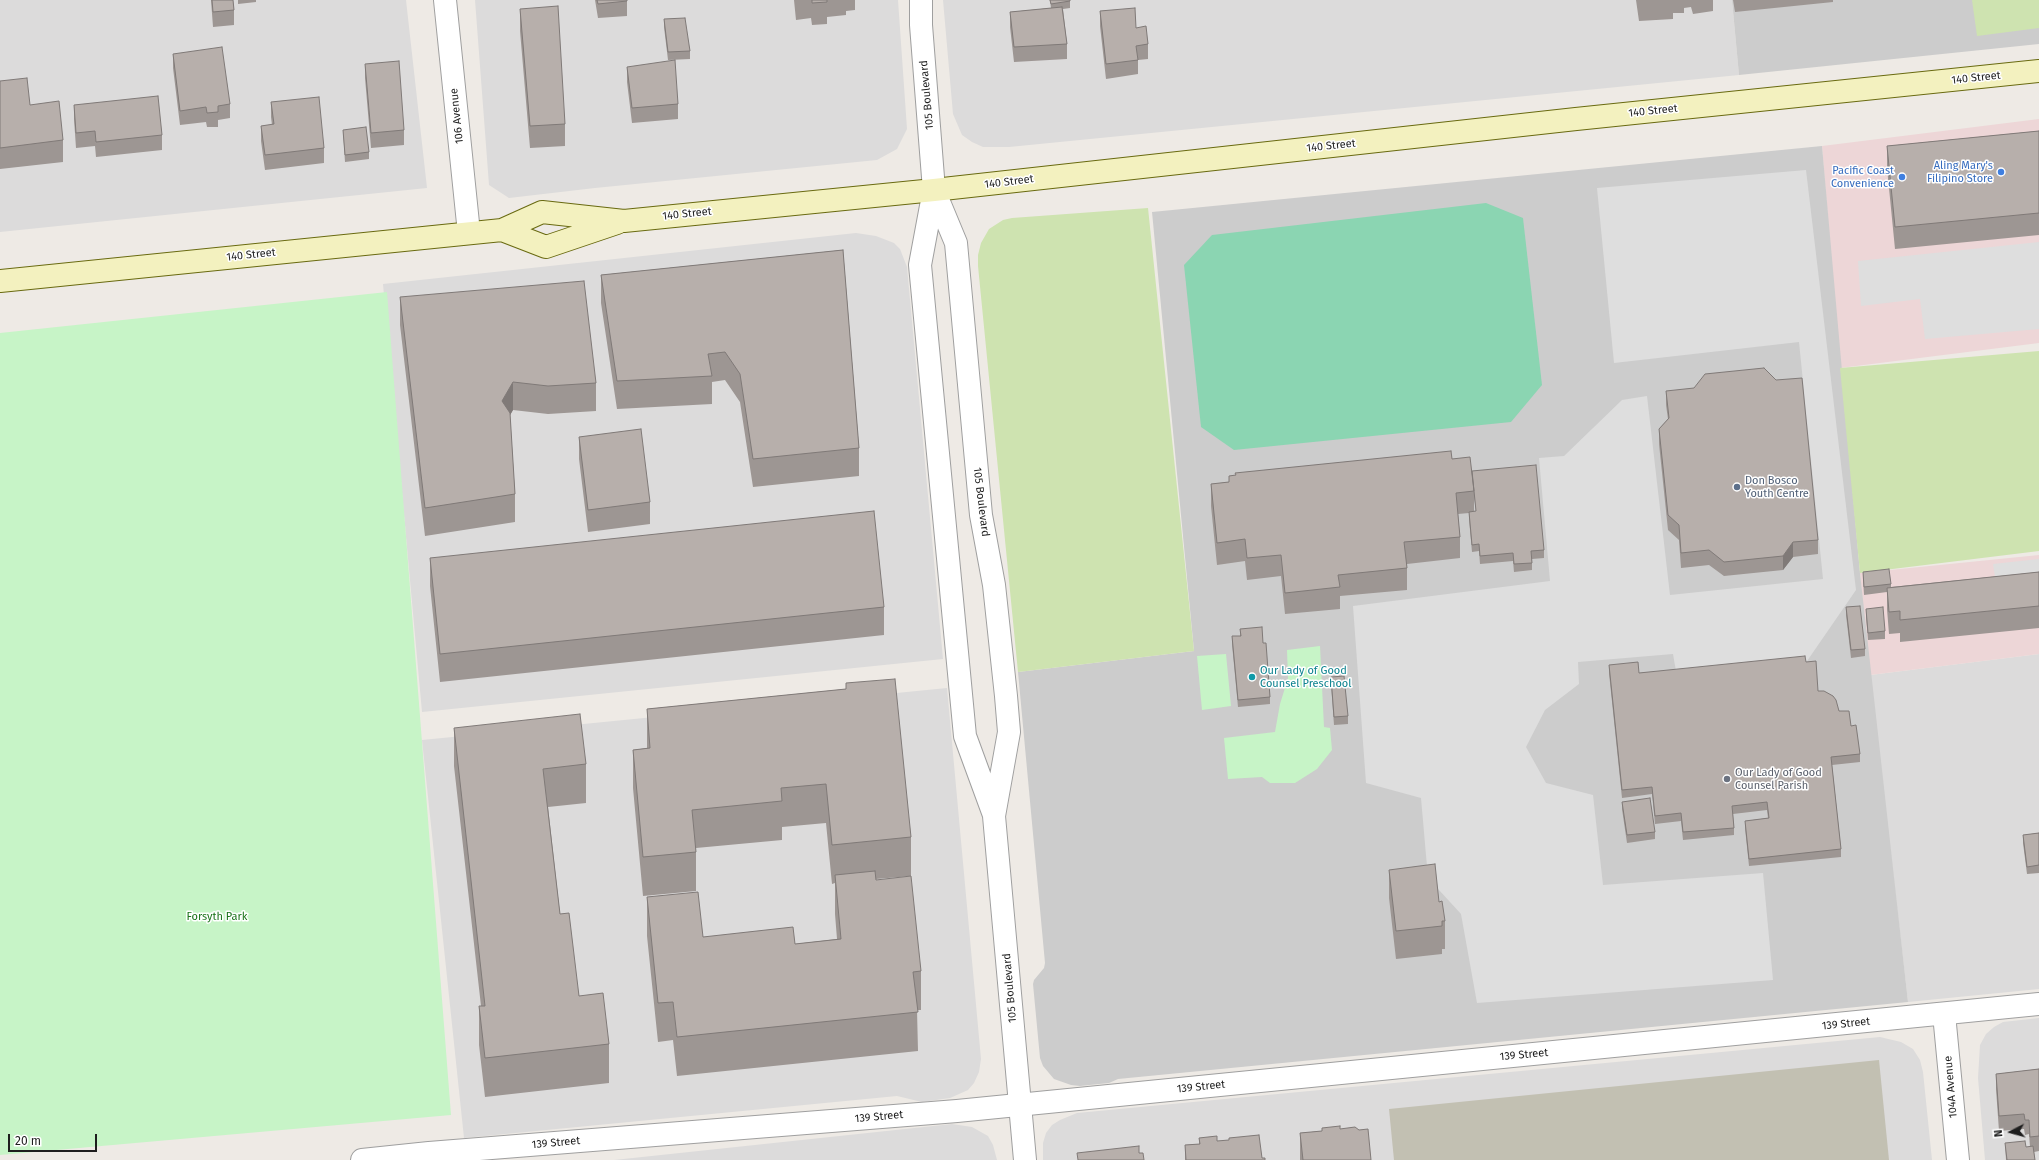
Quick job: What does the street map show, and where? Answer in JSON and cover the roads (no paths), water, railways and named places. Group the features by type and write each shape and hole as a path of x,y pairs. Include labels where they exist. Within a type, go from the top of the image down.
{"main road":[{"name":"140 Street","path":"0,281 469,232 502,230 542,212 624,221 934,190 1576,119 2039,71"},
{"name":"140 Street","path":"502,230 546,247 624,221"}],"street":[{"name":"106 Avenue","path":"445,0 469,232"},
{"name":"105 Boulevard","path":"921,0 921,25 934,190 920,265 965,736 994,816 1025,1160"},
{"name":"105 Boulevard","path":"934,190 956,243 981,515 994,586 1006,696 1009,732 994,816"},
{"name":"139 Street","path":"362,1160 429,1156 1020,1105 2039,1004"},
{"name":"104A Avenue","path":"1944,1014 1958,1160"}],"place":[{"name":"Aling Mary's Filipino Store","path":"2001,172"},
{"name":"Pacific Coast Convenience","path":"1902,177"},
{"name":"Don Bosco Youth Centre","path":"1737,487"},
{"name":"Our Lady of Good Counsel Preschool","path":"1252,677"},
{"name":"Our Lady of Good Counsel Parish","path":"1727,779"}],"park label":[{"name":"Forsyth Park","path":"217,917"}]}
